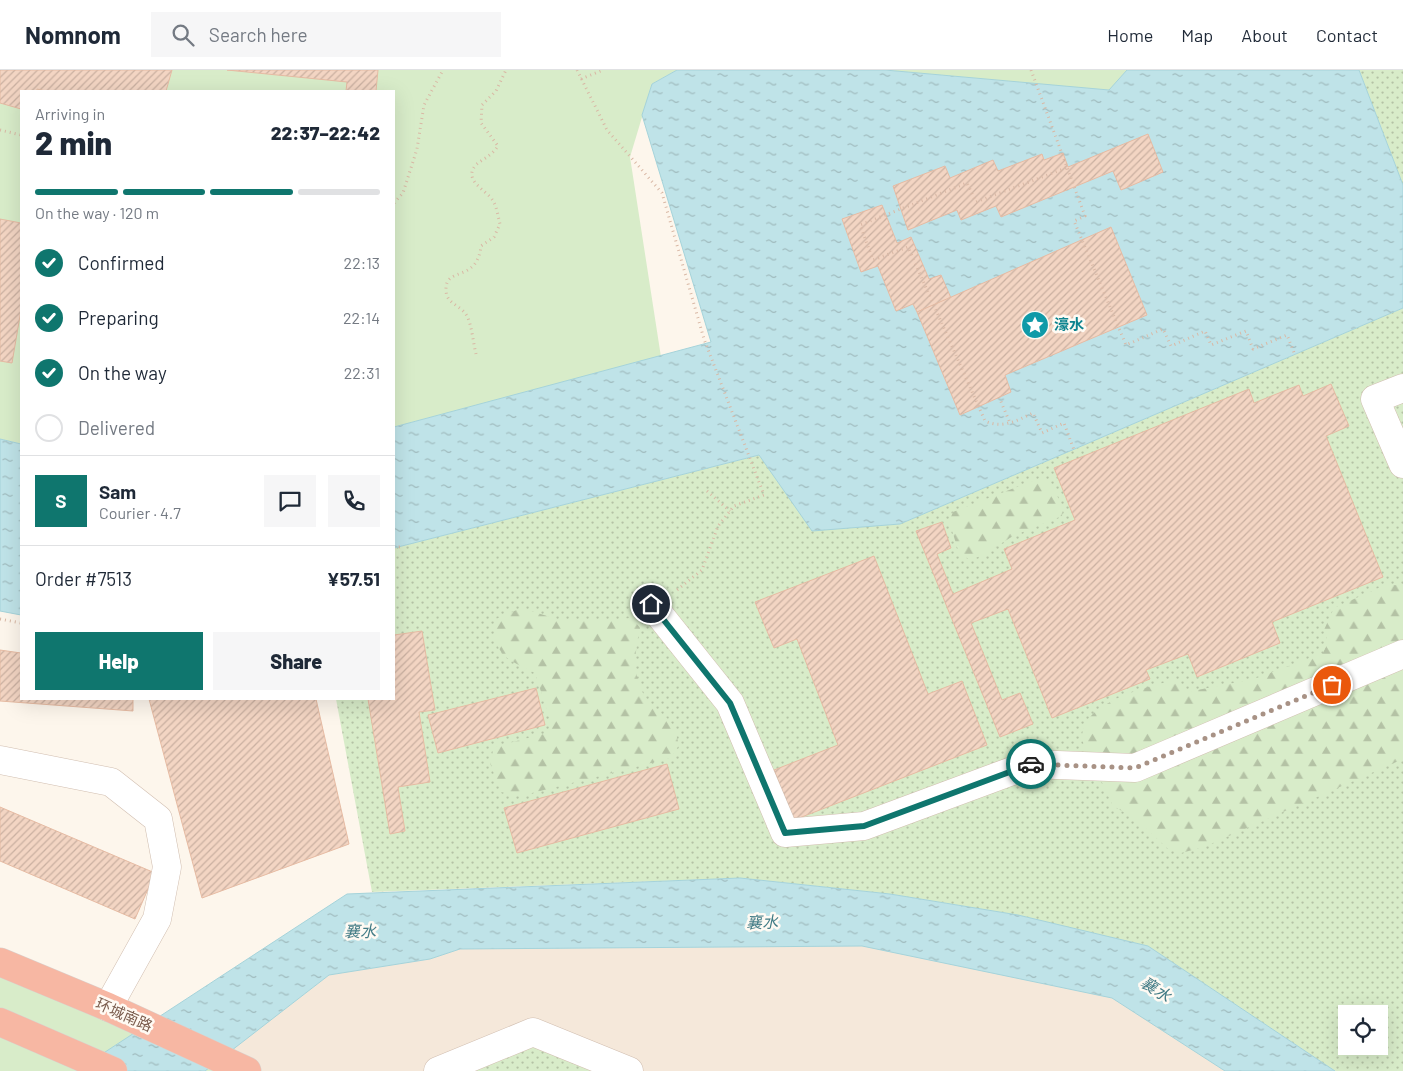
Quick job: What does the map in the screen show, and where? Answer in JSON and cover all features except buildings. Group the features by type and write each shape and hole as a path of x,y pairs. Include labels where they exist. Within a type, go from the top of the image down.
{"highway":[{"name":"环城南路","path":"0,962 108,1006 247,1071"},
{"path":"0,1022 112,1071"}],"street":[{"path":"1403,388 1375,399 1403,464"},
{"path":"651,604 730,703 785,833 864,826 1031,764 1135,768 1403,654"},
{"path":"0,760 111,782 158,819 167,867 157,919 108,1006"},
{"path":"438,1071 533,1032 629,1071"}],"path":[{"path":"395,202 403,193 417,149 424,105 443,70"},
{"path":"476,354 466,315 450,302 445,291 447,283 453,275 471,270 480,260 481,246 494,237 500,224 493,201 475,183 472,174 475,166 491,156 498,146 481,123 482,105 496,90 506,70"},
{"path":"577,70 607,130 662,193 704,339 764,495 734,506 718,526 702,570 667,598 651,604"},
{"path":"581,79 603,70"},
{"path":"1031,70 1085,216 1074,221 1126,345 1163,329 1171,346 1205,331 1211,345 1246,331 1253,349 1287,335 1295,355"},
{"path":"0,130 20,135"},
{"path":"1066,168 976,202 967,183 860,226 873,260 908,247 985,421 995,426 1010,424 1033,413 1042,433 1064,424 1074,450"},
{"path":"999,397 1010,424"},
{"path":"706,491 730,511"},
{"path":"395,548 403,546"},
{"path":"0,619 20,623"}],"shaded area":[{"path":"1403,768 1403,1071 171,1071 288,1007 329,975 430,959 460,949 862,946"}],"green space":[{"path":"0,70 677,70 652,84 630,157 661,357 395,427 395,90 20,90 20,444 0,439"},
{"path":"885,70 1127,70 1109,91"},
{"path":"1359,70 1403,70 1403,185 1362,78"},
{"path":"1403,308 1403,1071 1335,1071 1148,946 1018,915 890,894 740,878 372,892 336,700 395,700 395,548 759,455 812,530 900,524"},
{"path":"1040,478 1050,481 1063,508 1062,516 1013,536 983,555 970,560 959,553 949,521 953,512"},
{"path":"1385,585 1403,585 1403,759 1204,847 1181,853 1168,849 1136,819 1113,806 1081,738 1087,721 1098,710 1118,698 1165,682 1175,680 1187,692 1254,679 1323,653 1328,642 1324,630 1334,608"},
{"path":"521,608 557,619 599,621 632,618 640,628 636,648 636,668 640,688 652,705 670,721 677,736 679,745 671,758 532,793 515,795 501,792 490,763 494,747 551,732 550,720 535,673 509,659 503,654 496,641 496,619"},
{"path":"0,962 247,1071 0,1071"},
{"path":"533,1032 629,1071 438,1071"}],"water":[{"name":"濠水","path":"677,70 885,70 1109,90 1127,70 1359,70 1403,185 1403,308 900,524 812,531 759,455 395,548 395,427 711,342 642,115 652,84"},
{"path":"0,439 20,444 20,615 0,611"},
{"name":"襄水","path":"740,878 890,894 1018,915 1148,946 1335,1071 1225,1071 1112,998 862,946 460,949 430,959 329,975 205,1071 76,1071 347,894"}],"way so far":[{"path":"1031,764 1135,768 1332,685"}],"place":[{"name":"濠水","path":"1035,325"}],"route":[{"path":"651,604 730,703 785,833 864,826 1031,764"}]}
